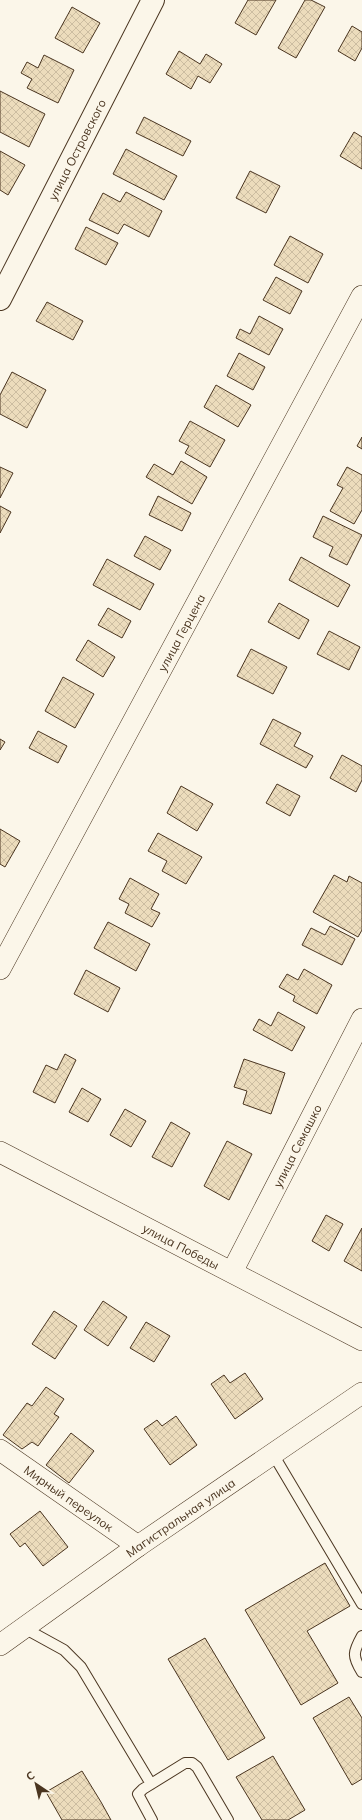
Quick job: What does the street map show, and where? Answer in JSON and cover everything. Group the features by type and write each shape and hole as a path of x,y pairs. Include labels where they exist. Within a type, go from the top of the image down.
{"main road":[{"name":"улица Островского","path":"0,299 153,0"}],"street":[{"name":"улица Герцена","path":"0,969 362,296"},
{"name":"улица Семашко","path":"232,1272 362,1019"},
{"name":"улица Победы","path":"0,1152 362,1340"},
{"name":"Магистральная улица","path":"0,1645 138,1546 362,1393"},
{"name":"Мирный переулок","path":"0,1450 138,1546"}],"lane":[{"path":"273,1454 362,1604"},
{"path":"24,1628 64,1650 81,1667 151,1784"},
{"path":"362,1636 354,1654 362,1672"},
{"path":"152,1820 138,1794 142,1788 185,1763 192,1762 197,1767 228,1820"}],"building":[{"path":"248,0 276,0 256,35 235,23"},
{"path":"305,0 311,0 325,7 296,58 278,48"},
{"path":"72,7 100,23 83,53 55,38"},
{"path":"352,26 362,32 362,48 355,61 338,51"},
{"path":"179,51 200,64 206,54 222,64 210,83 198,76 191,89 166,74"},
{"path":"44,55 74,70 58,103 27,88 32,79 21,73 27,62 38,68"},
{"path":"0,91 45,114 29,147 0,132"},
{"path":"144,117 191,141 183,156 136,133"},
{"path":"354,132 362,137 362,169 340,156"},
{"path":"126,149 177,176 164,200 113,174"},
{"path":"0,151 25,165 8,195 0,190"},
{"path":"250,171 280,186 266,213 236,198"},
{"path":"126,192 162,211 149,237 124,224 118,234 89,220 103,193 120,202"},
{"path":"86,227 118,243 106,265 75,249"},
{"path":"290,236 323,254 308,283 274,265"},
{"path":"276,277 302,291 290,314 263,300"},
{"path":"47,302 83,321 73,340 36,321"},
{"path":"259,316 283,329 269,355 236,338 240,329 250,334"},
{"path":"239,353 265,367 253,390 227,376"},
{"path":"12,372 46,390 27,428 0,414 0,395"},
{"path":"216,385 251,405 238,427 204,407"},
{"path":"190,421 225,440 210,467 185,453 189,446 179,441"},
{"path":"362,437 362,449 357,446"},
{"path":"181,461 207,477 192,504 146,477 154,464 173,475"},
{"path":"0,467 13,473 0,498"},
{"path":"347,467 362,475 362,510 354,524 330,511 343,488 337,485"},
{"path":"158,496 191,513 182,531 149,515"},
{"path":"0,506 11,512 0,533"},
{"path":"323,516 362,535 347,565 329,556 333,547 313,537"},
{"path":"145,536 171,550 160,570 134,556"},
{"path":"301,557 350,585 338,607 289,580"},
{"path":"107,559 154,584 140,610 93,585"},
{"path":"279,603 309,620 299,639 268,622"},
{"path":"108,608 131,621 122,638 98,625"},
{"path":"329,631 360,647 349,670 317,654"},
{"path":"88,640 115,657 103,677 76,660"},
{"path":"251,649 287,667 273,694 237,676"},
{"path":"63,677 94,694 75,728 45,711"},
{"path":"273,719 301,733 294,746 313,756 306,768 260,744"},
{"path":"38,731 67,746 58,763 29,748"},
{"path":"0,739 5,742 0,750"},
{"path":"342,755 362,766 362,780 356,792 330,778"},
{"path":"277,784 300,796 290,816 266,803"},
{"path":"181,786 213,804 197,831 167,813"},
{"path":"0,829 20,841 5,867 0,864"},
{"path":"158,833 202,857 186,884 162,871 167,861 148,851"},
{"path":"334,875 347,882 349,876 362,883 362,930 358,937 313,912"},
{"path":"130,878 159,894 151,909 160,913 152,927 125,913 129,904 119,899"},
{"path":"108,922 150,944 136,971 94,948"},
{"path":"330,926 355,939 342,965 302,945 311,928 325,935"},
{"path":"304,969 332,985 317,1014 293,1001 295,996 279,987 287,974 298,980"},
{"path":"86,970 120,988 108,1012 74,994"},
{"path":"278,1012 305,1027 292,1051 253,1030 259,1019 271,1026"},
{"path":"65,1054 76,1060 55,1103 33,1092 46,1065 57,1070"},
{"path":"244,1059 285,1073 271,1114 243,1104 247,1091 234,1087"},
{"path":"82,1088 101,1099 88,1122 69,1112"},
{"path":"125,1109 146,1121 131,1147 110,1135"},
{"path":"171,1122 190,1133 172,1167 152,1157"},
{"path":"227,1141 252,1154 229,1200 204,1186"},
{"path":"326,1215 343,1224 329,1251 312,1241"},
{"path":"362,1228 362,1271 344,1261"},
{"path":"103,1301 127,1317 108,1346 84,1330"},
{"path":"54,1311 77,1326 55,1359 32,1344"},
{"path":"146,1322 170,1336 154,1362 130,1348"},
{"path":"245,1373 263,1399 235,1419 211,1384 224,1375 230,1383"},
{"path":"46,1387 64,1399 54,1414 59,1417 38,1446 32,1442 22,1449 3,1435 27,1403 32,1406"},
{"path":"176,1416 197,1445 170,1465 144,1429 157,1420 162,1426"},
{"path":"71,1433 94,1451 69,1483 46,1465"},
{"path":"40,1511 68,1547 43,1566 25,1543 20,1547 10,1534"},
{"path":"325,1563 350,1606 307,1631 338,1683 301,1705 245,1610"},
{"path":"205,1638 265,1738 228,1760 168,1659"},
{"path":"349,1697 362,1718 362,1779 352,1785 313,1718"},
{"path":"273,1756 305,1810 288,1820 262,1820 236,1777"},
{"path":"82,1771 111,1820 62,1820 46,1792"}]}
